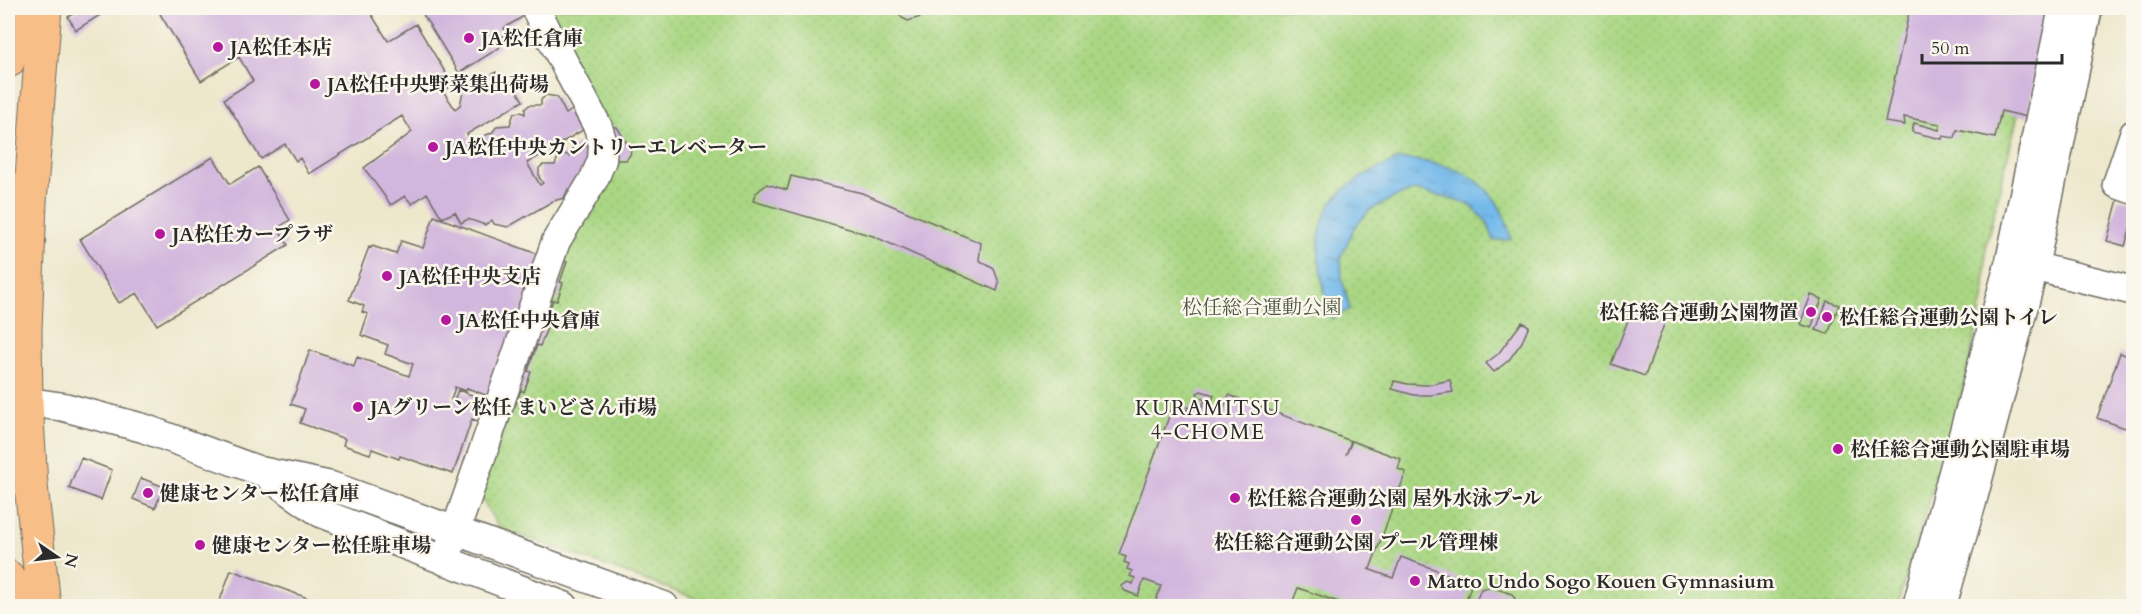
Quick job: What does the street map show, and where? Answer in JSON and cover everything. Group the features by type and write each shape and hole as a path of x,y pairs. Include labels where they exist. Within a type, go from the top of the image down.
{"highway":[{"path":"8,61 12,8"},
{"path":"44,606 32,485 17,401 25,330 30,202 45,8"},
{"path":"8,577 11,606"}],"street":[{"path":"445,561 556,241 603,160 603,144 598,127 535,8"},
{"path":"1917,606 2022,264 2063,8"},
{"path":"1942,606 1972,502 2022,264 2088,8"},
{"path":"2133,134 2117,184 2133,190"},
{"path":"2022,264 2133,291"},
{"path":"17,401 64,407 143,428 260,471 331,486 664,606"},
{"path":"260,471 321,513 564,606"},
{"path":"393,542 404,513"},
{"path":"520,590 531,559"}],"green space":[{"name":"松任総合運動公園","path":"546,8 2044,8 1986,245 1985,289 1966,379 1897,606 717,606 499,528 480,496 566,250 613,159"}],"water":[{"path":"1399,159 1438,164 1456,170 1485,188 1505,218 1511,239 1494,241 1487,222 1470,205 1415,190 1393,198 1370,210 1354,228 1341,257 1342,279 1350,309 1332,319 1319,257 1319,241 1327,211 1342,191 1350,185 1365,175"}],"building":[{"path":"82,8 111,8 76,30 68,17"},
{"path":"170,8 377,8 370,12 388,41 416,24 453,85 443,91 455,109 460,105 463,92 496,72 506,89 513,84 523,101 467,134 473,144 480,137 492,133 497,126 510,125 514,113 525,114 525,109 529,105 541,105 541,100 546,95 557,97 566,114 572,110 583,130 527,163 540,185 543,183 539,177 539,168 543,165 555,165 558,157 564,154 570,156 575,145 586,146 587,139 607,126 617,127 631,150 630,155 626,160 615,160 615,165 610,170 574,190 568,189 564,198 553,201 508,227 494,224 492,220 485,225 468,219 461,223 455,212 442,218 427,193 412,204 405,196 391,205 364,168 412,132 402,116 309,174 300,158 296,161 285,144 261,159 224,99 253,81 239,57 201,81 160,14"},
{"name":"JA松任倉庫","path":"419,8 519,8 524,16 504,28 507,34 497,40 501,45 499,48 459,73"},
{"path":"897,8 923,8 921,17 908,21 902,18"},
{"path":"1910,8 2049,8 2027,117 2001,111 1995,138 1957,130 1955,138 1943,136 1942,139 1912,132 1914,123 1939,130 1940,124 1904,117 1905,125 1885,122"},
{"path":"213,157 230,184 258,167 290,220 278,228 288,245 157,325 137,293 119,303 80,239"},
{"path":"791,176 862,193 981,243 979,260 994,269 999,283 997,291 873,236 753,201 755,194 767,184 787,190"},
{"path":"2118,199 2134,202 2134,216 2125,246 2107,241"},
{"path":"434,216 543,256 544,254 567,262 560,282 563,283 557,301 553,300 543,327 547,328 540,346 537,345 524,392 521,390 515,406 467,388 466,391 455,387 451,400 454,401 458,390 491,402 483,423 472,419 453,474 400,456 399,459 372,449 370,454 343,445 345,439 300,423 305,409 291,404 310,350 354,366 357,357 409,376 413,364 385,354 388,345 361,335 368,314 362,312 364,306 349,300 369,247 396,254 401,241 423,248"},
{"name":"松任総合運動公園物置","path":"1811,295 1822,299 1811,328 1800,324"},
{"name":"松任総合運動公園トイレ","path":"1827,301 1839,305 1828,334 1816,330"},
{"path":"1632,310 1665,322 1645,376 1611,364"},
{"path":"1522,322 1529,326 1522,342 1509,360 1494,372 1486,363 1498,354"},
{"path":"2120,353 2134,358 2134,412 2128,429 2097,418"},
{"path":"1450,380 1453,392 1414,395 1392,389 1394,381 1428,385"},
{"name":"松任総合運動公園 屋外水泳プｰル","path":"1201,391 1214,395 1208,411 1221,416 1229,395 1351,441 1346,455 1352,441 1401,459 1398,469 1406,472 1370,569 1368,569 1393,578 1401,557 1472,583 1465,603 1474,606 1350,606 1298,588 1291,606 1154,606 1161,586 1144,580 1138,596 1125,591 1121,586 1128,582 1133,584 1135,578 1130,576 1132,571 1127,569 1129,564 1124,562 1126,557 1119,554 1171,411 1178,414 1180,409 1186,411 1188,407 1195,409 1196,405 1202,407 1205,400 1197,393"},
{"path":"81,458 112,470 101,500 69,488"},
{"name":"健康センター松任倉庫","path":"141,478 164,487 155,508 133,499"},
{"path":"231,570 327,605 327,606 218,606"},
{"path":"1491,587 1512,594 1517,602 1515,606 1474,606 1481,589"}],"place":[{"name":"JA松任倉庫","path":"469,38"},
{"name":"JA松任本店","path":"218,47"},
{"name":"JA松任中央野菜集出荷場","path":"315,84"},
{"name":"JA松任中央カントリーエレベーター","path":"433,147"},
{"name":"JA松任カープラザ","path":"160,234"},
{"name":"JA松任中央支店","path":"387,276"},
{"name":"松任総合運動公園物置","path":"1811,312"},
{"name":"松任総合運動公園トイレ","path":"1827,317"},
{"name":"JA松任中央倉庫","path":"446,320"},
{"name":"JAグリーン松任 まいどさん市場","path":"358,407"},
{"name":"松任総合運動公園駐車場","path":"1838,449"},
{"name":"健康センター松任倉庫","path":"148,493"},
{"name":"松任総合運動公園 屋外水泳プｰル","path":"1235,498"},
{"name":"松任総合運動公園 プール管理棟","path":"1356,520"},
{"name":"健康センター松任駐車場","path":"200,545"},
{"name":"Matto Undo Sogo Kouen Gymnasium","path":"1415,581"}],"district":[{"name":"KURAMITSU 4-CHOME","path":"1208,420"}]}
